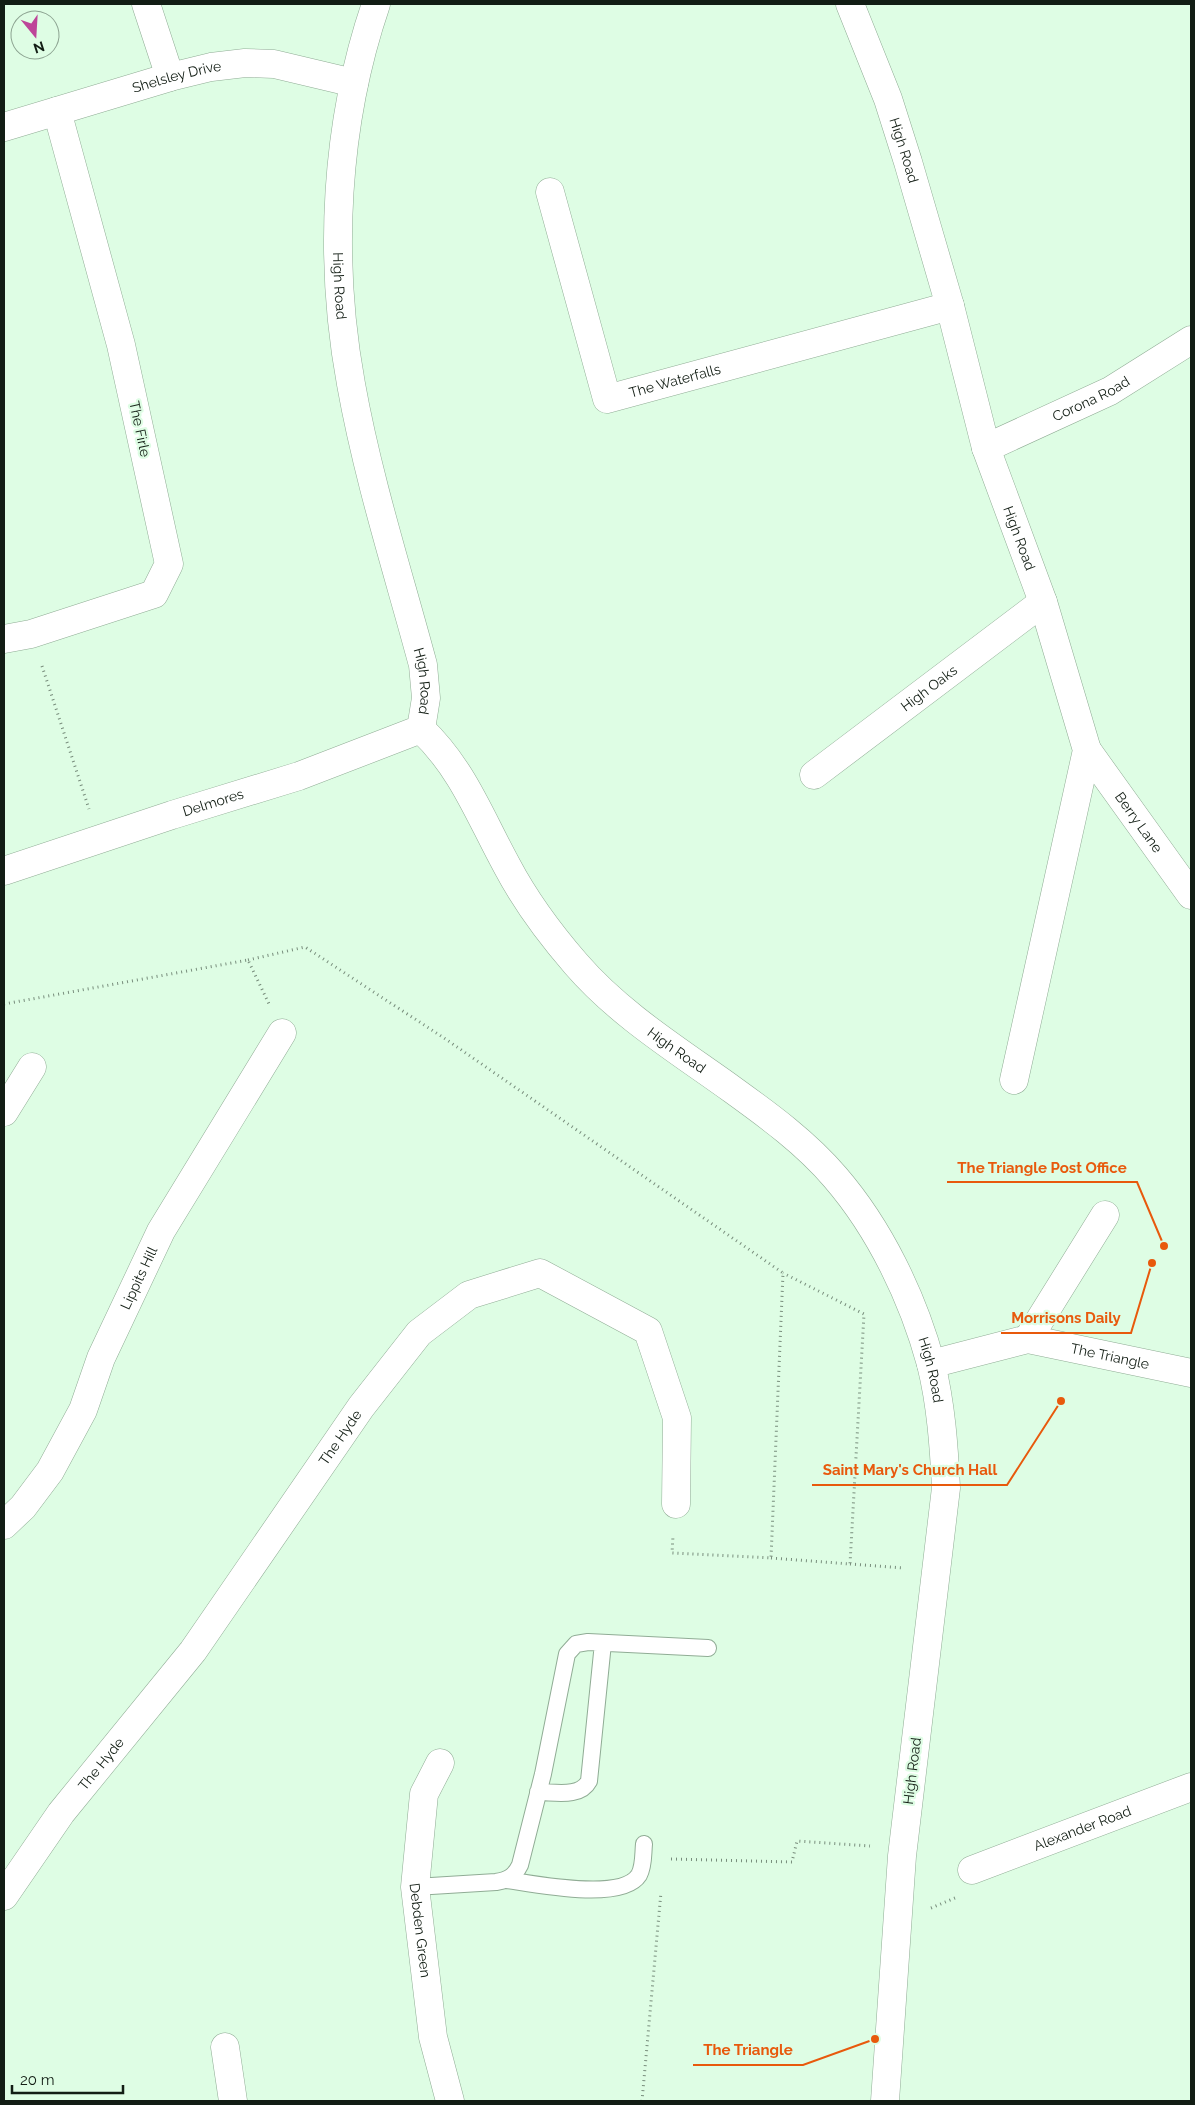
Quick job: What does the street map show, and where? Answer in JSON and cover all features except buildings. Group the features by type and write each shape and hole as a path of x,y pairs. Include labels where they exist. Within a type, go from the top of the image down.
{"street":[{"path":"146,4 170,77"},
{"name":"High Road","path":"376,4 354,83 343,156 339,196 339,259 345,345 365,449 423,665 426,698 421,729 441,748 456,769 508,869 531,907 553,938 580,969 638,1022 777,1123 808,1150 844,1188 873,1230 891,1263 931,1364 941,1427 946,1488 903,1848 885,2101"},
{"name":"High Road","path":"850,4 888,99 950,306 986,448 1043,602 1087,750 1014,1080"},
{"name":"Shelsley Drive","path":"4,127 170,77 211,67 246,63 274,64 354,83"},
{"name":"The Firle","path":"4,639 32,634 154,594 169,564 122,344 57,111"},
{"name":"The Waterfalls","path":"550,192 607,399 950,306"},
{"name":"Corona Road","path":"986,448 1110,391 1191,340"},
{"name":"High Oaks","path":"814,775 1043,602"},
{"name":"Delmores","path":"4,870 299,776 421,729"},
{"name":"Berry Lane","path":"1087,750 1191,895"},
{"name":"Lippits Hill","path":"4,1525 23,1507 50,1471 83,1410 104,1349 161,1231 282,1033"},
{"path":"4,1112 32,1066"},
{"path":"1028,1340 1105,1215"},
{"name":"The Hyde","path":"4,1896 62,1814 193,1651 361,1407 419,1333 469,1295 540,1274 648,1331 676,1418 676,1504"},
{"name":"The Triangle","path":"931,1364 1028,1340 1191,1373"},
{"name":"Debden Green","path":"440,1763 424,1794 415,1887 433,2037 450,2101"},
{"name":"Alexander Road","path":"972,1870 1191,1787"},
{"path":"225,2047 234,2101"}],"lane":[{"path":"538,1792 577,1792 585,1788 589,1781 603,1643"},
{"path":"507,1880 515,1875 520,1865 538,1792 567,1654 576,1644 603,1643 708,1648"},
{"path":"415,1887 507,1880 557,1888 616,1887 630,1884 639,1875 644,1844"}],"path":[{"path":"32,634 99,839"},
{"path":"4,1004 248,960 305,947 447,1040 784,1272 864,1314 850,1564"},
{"path":"248,960 282,1033"},
{"path":"771,1558 784,1272"},
{"path":"676,1504 672,1553 771,1558 937,1571"},
{"path":"664,1859 792,1862 797,1841 903,1848"},
{"path":"929,1908 975,1890 972,1870"},
{"path":"642,2101 662,1888"}],"place":[{"name":"The Triangle Post Office","path":"1164,1246"},
{"name":"Morrisons Daily","path":"1152,1263"},
{"name":"Saint Mary's Church Hall","path":"1061,1401"},
{"name":"The Triangle","path":"875,2039"}]}
